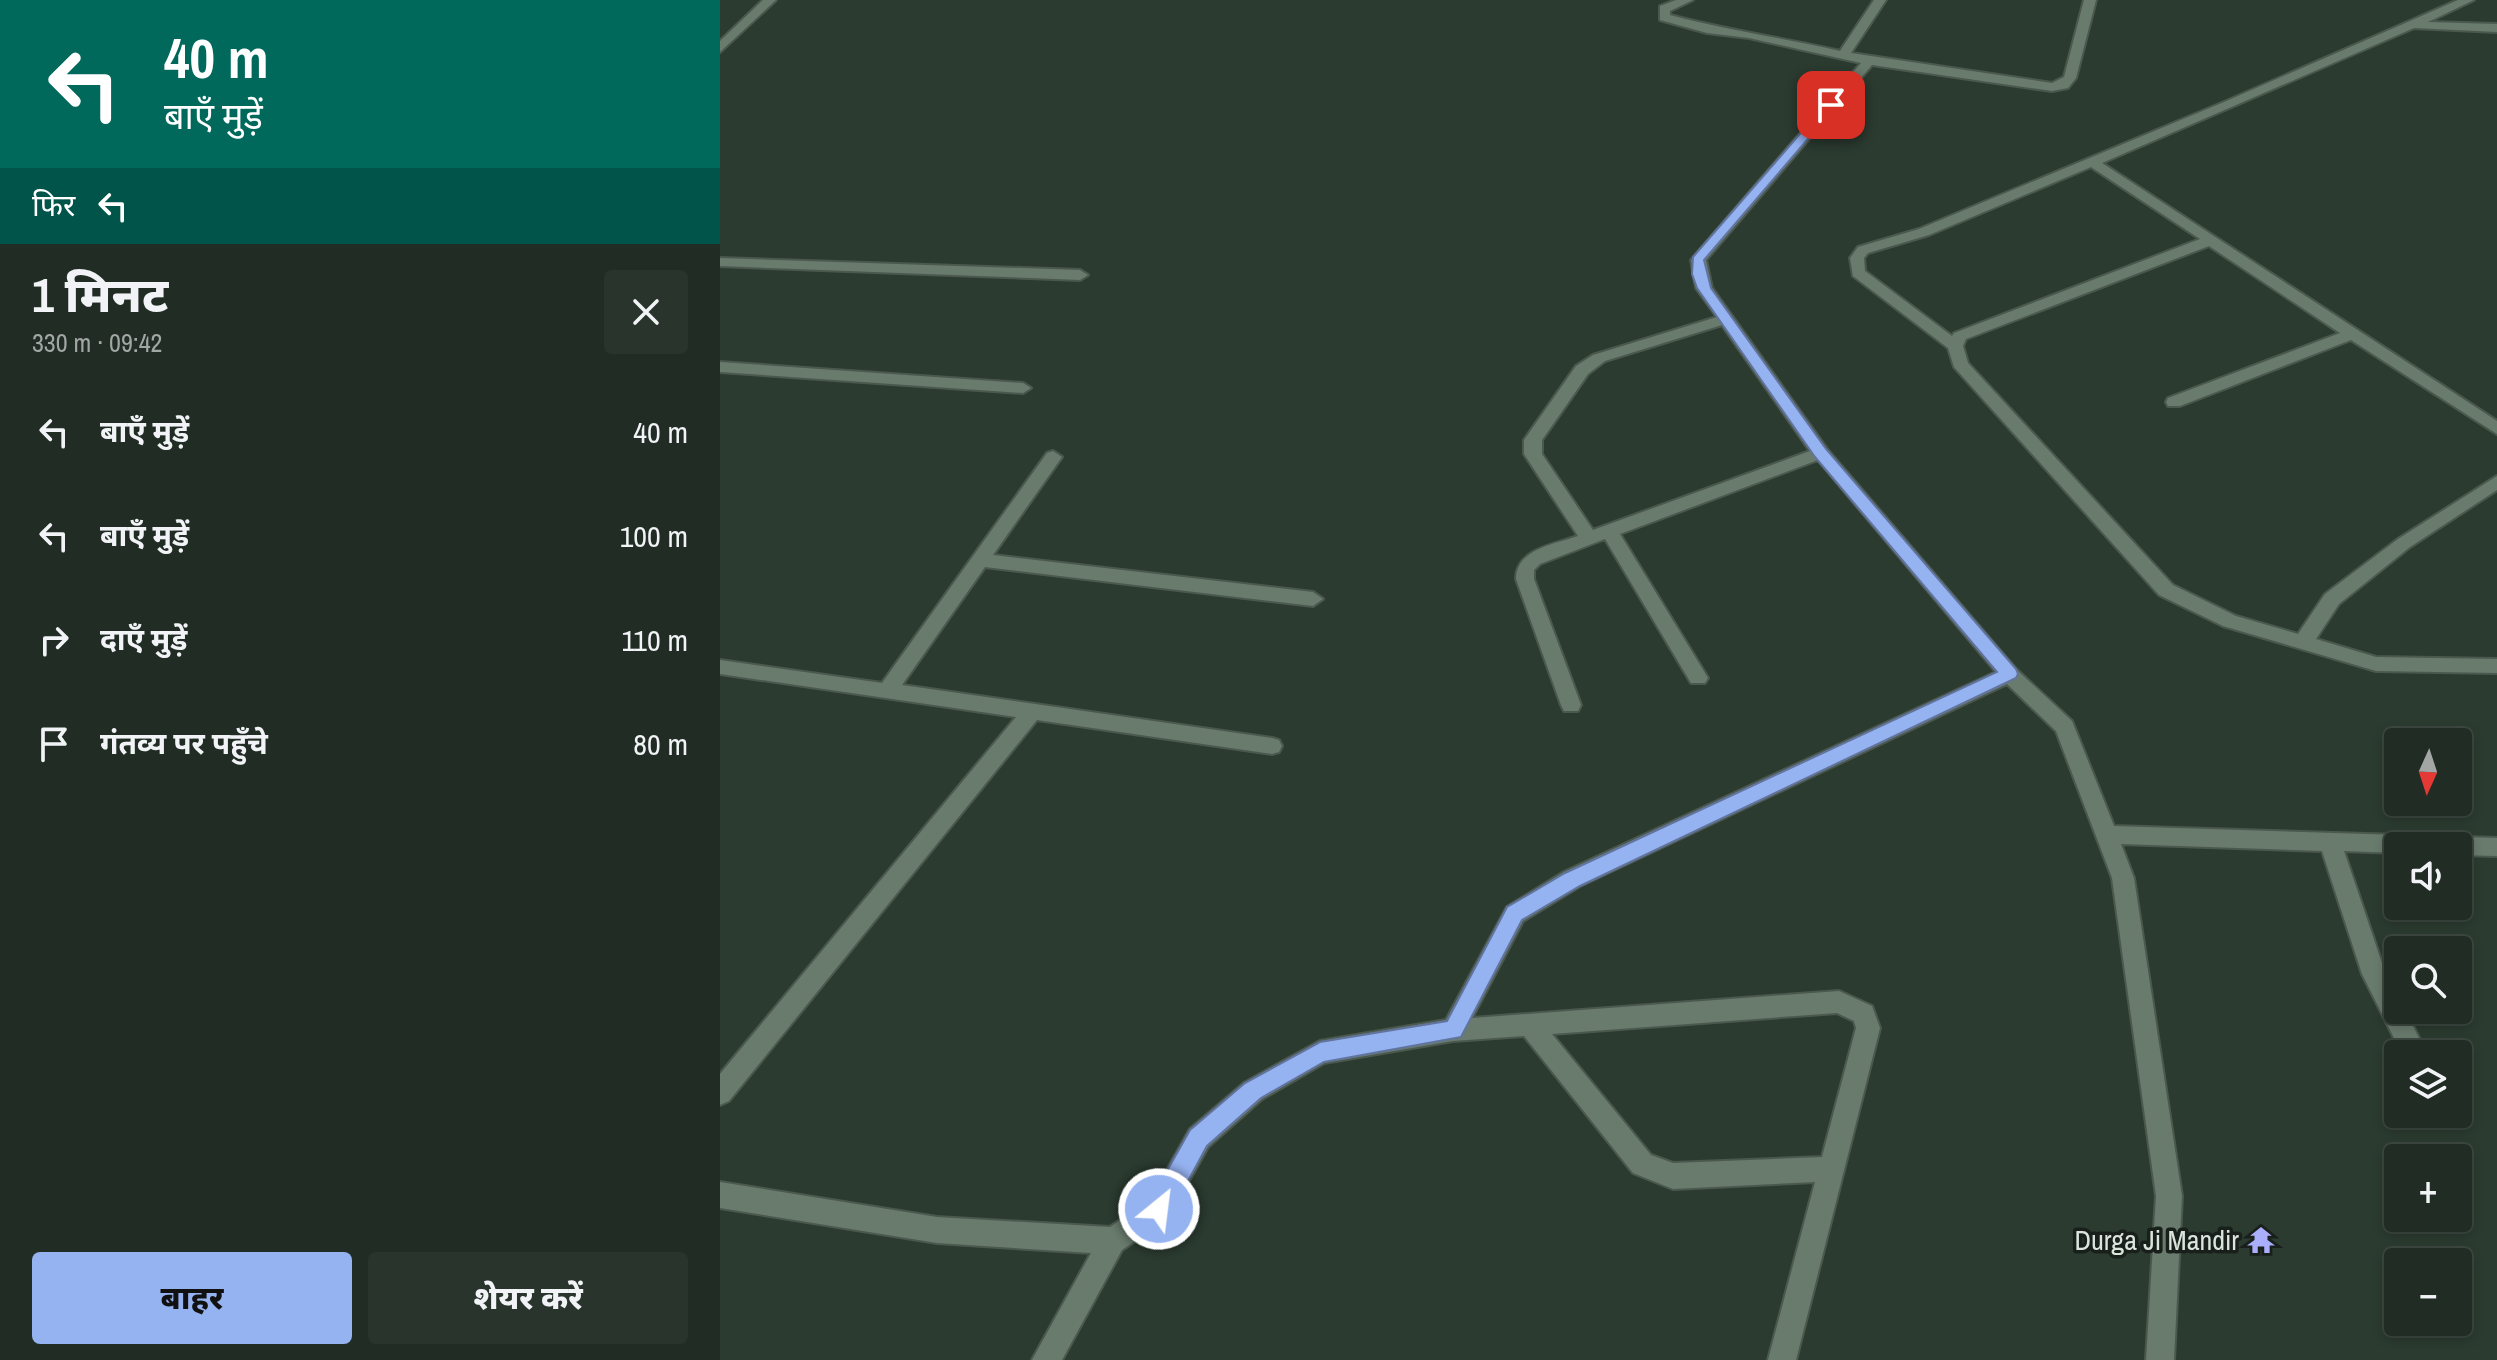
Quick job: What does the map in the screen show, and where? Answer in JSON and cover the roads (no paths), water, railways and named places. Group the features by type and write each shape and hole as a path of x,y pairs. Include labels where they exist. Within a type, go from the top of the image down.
{"street":[{"path":"720,48 770,0"},
{"path":"1687,0 1664,9 1664,17 1707,29 1749,34 1869,61 2052,87 2063,85 2070,78 2090,0"},
{"path":"1843,56 1880,0"},
{"path":"2468,0 1924,232 1863,250 1857,258 1858,273 1955,346 1960,364 2166,590 2230,621 2376,664 2497,666"},
{"path":"2412,24 2497,28"},
{"path":"1869,61 1698,260 1704,288 1821,453 2009,674 2065,727 2123,878 2169,1196 2160,1360"},
{"path":"2092,162 2497,429"},
{"path":"1955,346 1960,336 2209,241"},
{"path":"720,262 1080,275"},
{"path":"1589,538 1533,454 1533,440 1582,370 1599,358 1726,319"},
{"path":"2174,402 2351,334"},
{"path":"720,367 1023,388"},
{"path":"1571,705 1525,579 1525,569 1533,559 1821,453"},
{"path":"887,691 1053,457"},
{"path":"2302,644 2332,599 2404,543 2497,482"},
{"path":"1609,531 1698,678"},
{"path":"980,560 1313,599"},
{"path":"720,667 1272,746"},
{"path":"1453,1030 1515,914 1586,873 2009,674"},
{"path":"720,1093 1032,712"},
{"path":"2108,835 2497,847"},
{"path":"2330,841 2374,974 2408,1040"},
{"path":"1046,1360 1113,1241 1159,1209 1199,1138 1253,1091 1320,1052 1453,1030 1839,1002 1863,1014 1868,1028 1782,1360"},
{"path":"1530,1025 1642,1164 1673,1176 1832,1169"},
{"path":"721,1198 937,1230 1113,1241"}],"place":[{"name":"Durga Ji Mandir","path":"2261,1240"}]}
